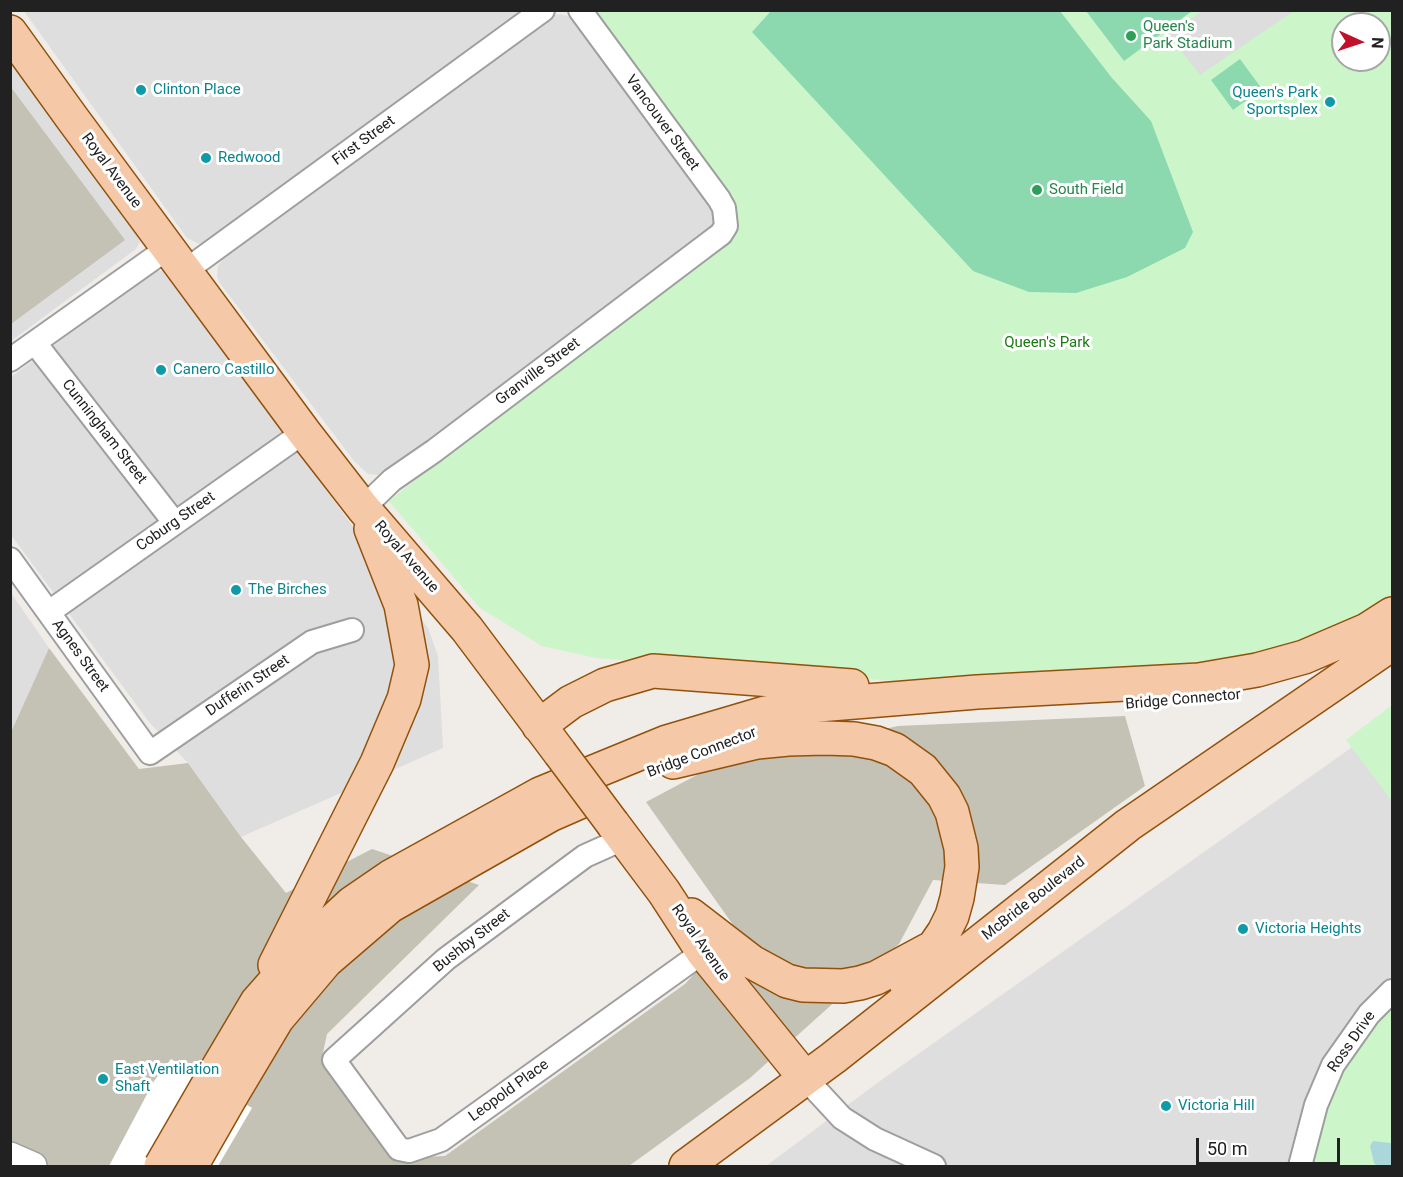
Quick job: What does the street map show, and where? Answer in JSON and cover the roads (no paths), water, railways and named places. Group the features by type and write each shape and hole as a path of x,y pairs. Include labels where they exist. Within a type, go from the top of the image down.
{"main road":[{"name":"Royal Avenue","path":"10,32 177,259 294,439 363,508 445,601 664,892 703,952 805,1078"},
{"path":"257,1002 377,764 404,699 412,665 406,622 401,605 363,508"},
{"name":"Bridge Connector","path":"220,1089 257,1002 309,943 352,903 400,871 540,794 666,742 765,713 818,705 977,692 1199,680 1257,670 1386,632"},
{"name":"Bridge Connector","path":"220,1089 326,961 390,906 550,815 673,762 758,730 827,719 1206,701 1244,695 1280,687 1322,673 1386,632"},
{"name":"McBride Boulevard","path":"686,1167 878,1023 1128,825 1275,726 1386,632"},
{"path":"539,726 570,702 605,686 653,671 821,684 977,692"},
{"path":"673,762 757,742 807,739 854,740 876,743 895,750 928,776 944,796 952,813 961,848 962,867 952,916 935,946 878,1023"},
{"path":"664,892 710,931 752,962 787,981 803,985 843,986 860,983 899,966 935,946"},
{"path":"161,1167 220,1089"},
{"path":"191,1167 220,1089"}],"street":[{"name":"First Street","path":"10,360 177,259 543,10"},
{"name":"Vancouver Street","path":"580,10 724,208 726,226 716,238"},
{"name":"Granville Street","path":"363,508 392,480 434,451 716,238"},
{"name":"Cunningham Street","path":"35,343 174,522"},
{"name":"Coburg Street","path":"49,612 294,439"},
{"name":"Agnes Street","path":"10,559 150,753"},
{"name":"Dufferin Street","path":"150,753 312,642 352,630"},
{"name":"Bushby Street","path":"334,1060 446,959 618,831"},
{"name":"Leopold Place","path":"334,1060 399,1149 409,1151 441,1140 703,952"},
{"name":"Ross Drive","path":"1300,1167 1316,1105 1333,1065 1369,1014 1392,991"},
{"path":"805,1078 842,1118 875,1139 934,1167"},
{"path":"10,1156 33,1167"}],"water":[{"path":"1373,1141 1391,1143 1392,1166 1377,1166 1374,1163 1370,1146"}],"place":[{"name":"Queen's Park Stadium","path":"1131,36"},
{"name":"Clinton Place","path":"141,90"},
{"name":"Queen's Park Sportsplex","path":"1330,102"},
{"name":"Redwood","path":"206,158"},
{"name":"South Field","path":"1037,190"},
{"name":"Canero Castillo","path":"161,370"},
{"name":"The Birches","path":"236,590"},
{"name":"Victoria Heights","path":"1243,929"},
{"name":"East Ventilation Shaft","path":"103,1079"},
{"name":"Victoria Hill","path":"1166,1106"}],"park label":[{"name":"Queen's Park","path":"1047,343"}]}
